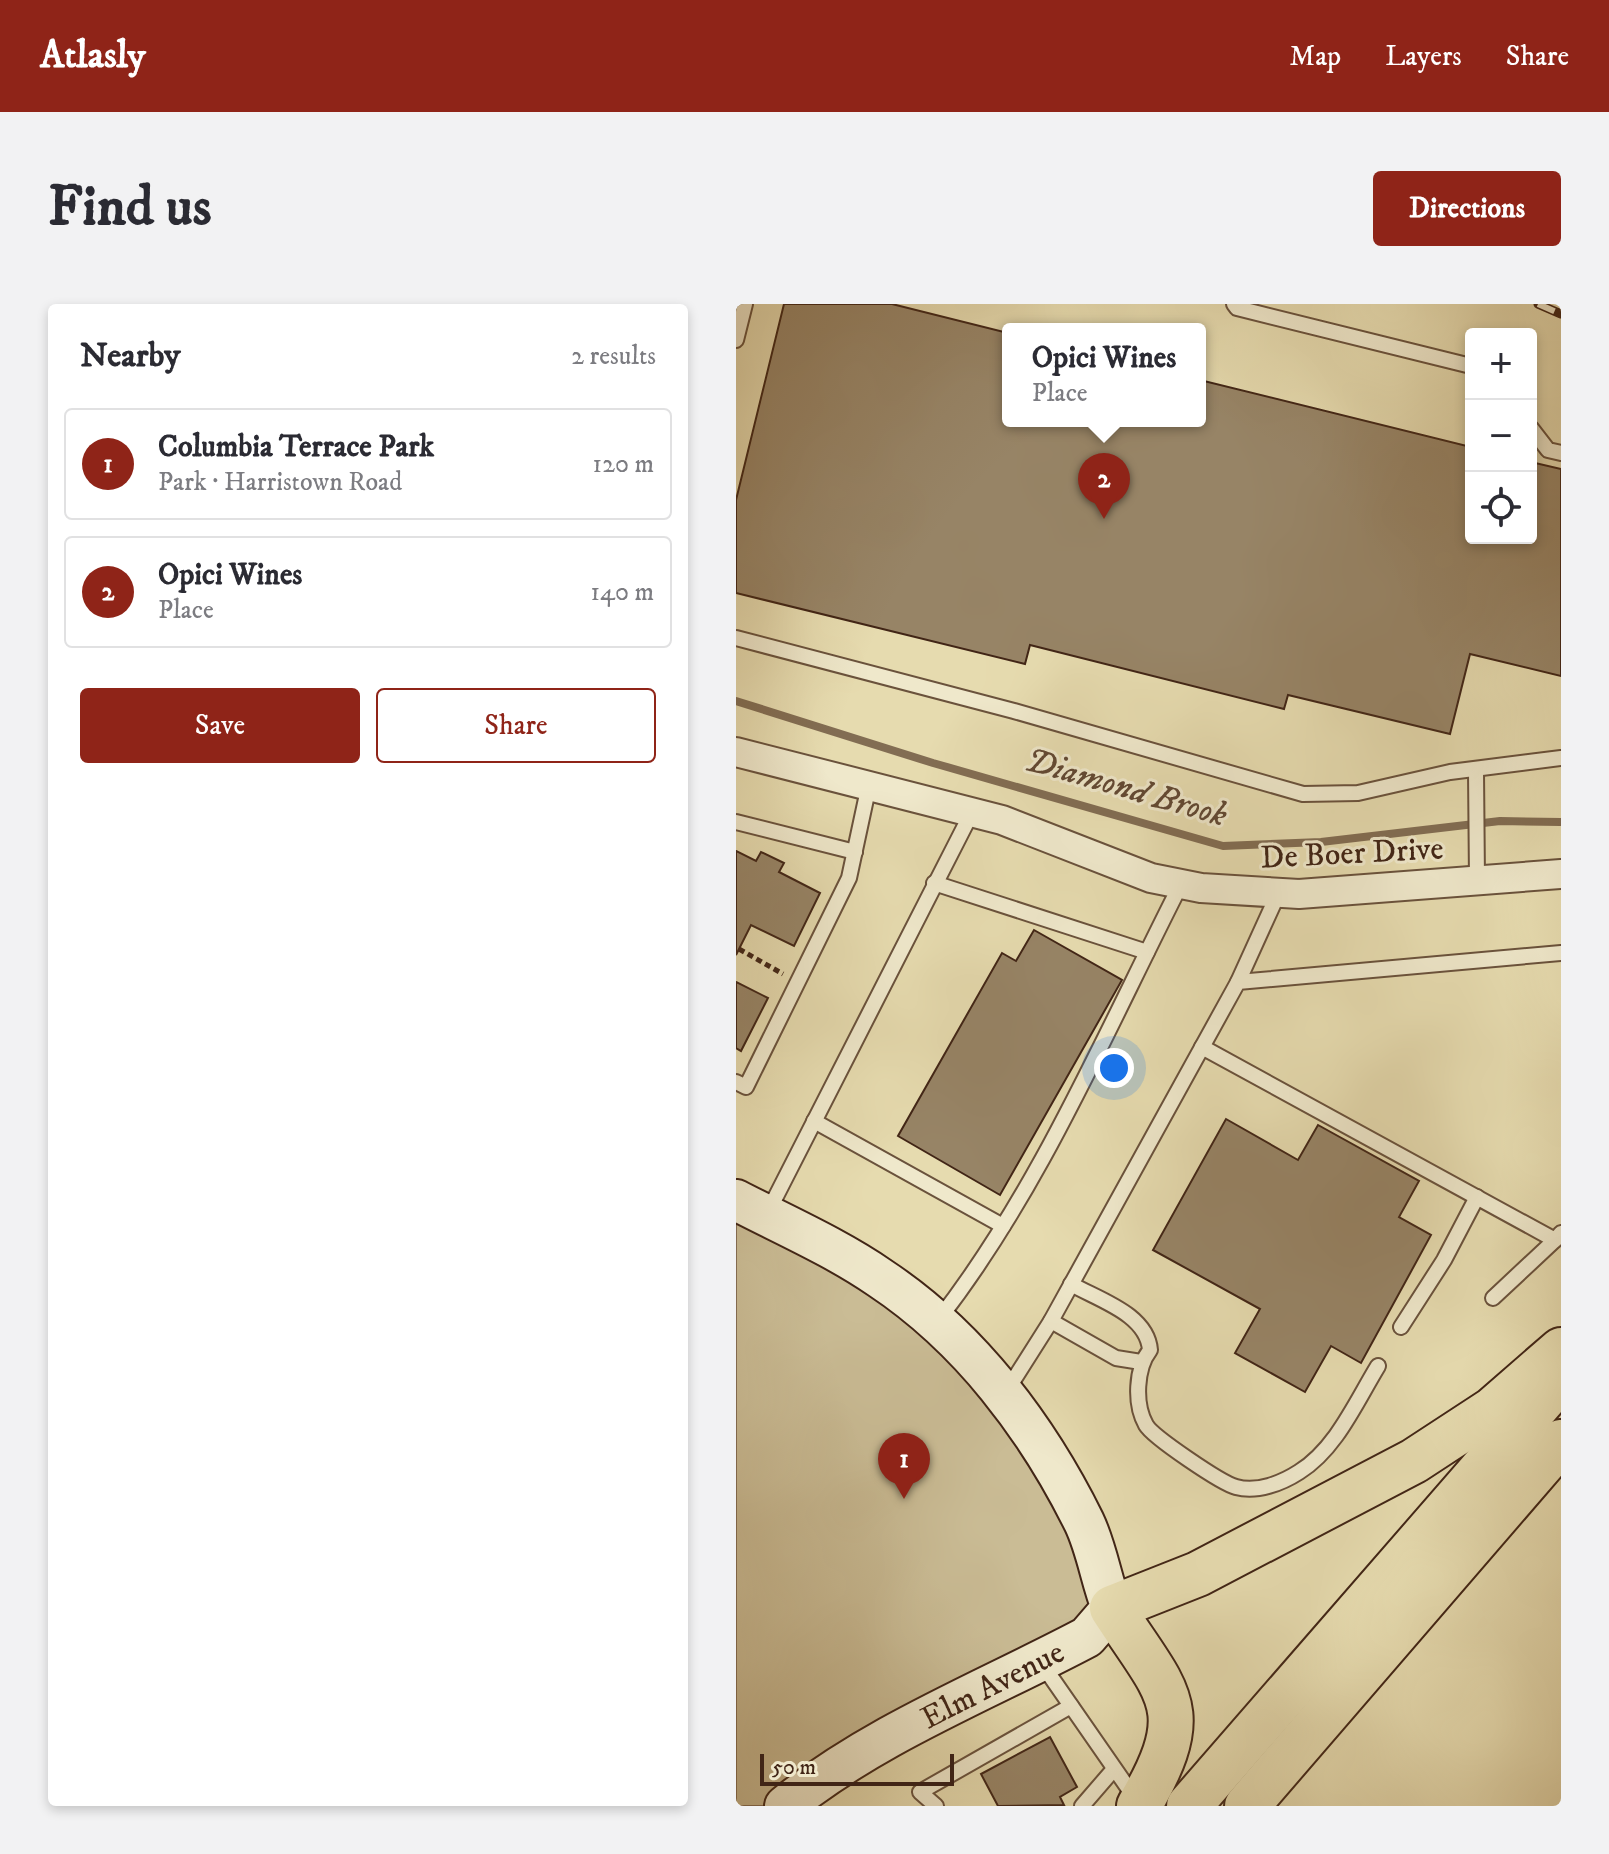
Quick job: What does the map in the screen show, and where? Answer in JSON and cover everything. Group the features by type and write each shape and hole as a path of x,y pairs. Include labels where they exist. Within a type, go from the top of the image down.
{"highway":[{"path":"1140,1806 1163,1766 1173,1722 1160,1680 1112,1608 1198,1574 1414,1461 1492,1410 1561,1350"},
{"path":"1189,1806 1561,1378"},
{"path":"1247,1806 1552,1455"}],"street":[{"name":"De Boer Drive","path":"736,752 1002,820 1151,878 1181,884 1278,894 1477,870 1561,874"},
{"path":"751,1208 881,1278 936,1323 1004,1395 1057,1473 1085,1524 1112,1608"},
{"name":"Elm Avenue","path":"785,1806 815,1782 859,1755 1087,1637 1112,1608"}],"lane":[{"path":"736,340 745,304"},
{"path":"1234,304 1237,308 1465,365"},
{"path":"1537,436 1548,450 1561,453"},
{"path":"736,638 1029,715 1303,794 1358,793 1450,772 1476,772 1561,758"},
{"path":"1476,772 1477,870"},
{"path":"736,1082 746,1087 849,878 869,785"},
{"path":"751,1208 814,1121 971,814"},
{"path":"736,822 855,852"},
{"path":"934,883 1147,952"},
{"path":"936,1323 985,1260 1181,884"},
{"path":"1004,1395 1051,1321 1238,982 1278,894"},
{"path":"1238,982 1561,953"},
{"path":"1202,1047 1477,1197 1558,1237 1493,1298"},
{"path":"814,1121 1003,1226"},
{"path":"1401,1327 1444,1260 1477,1197"},
{"path":"1071,1284 1137,1321 1149,1336 1150,1350 1141,1362 1139,1402 1147,1427 1199,1466 1237,1487 1269,1487 1300,1472 1327,1449 1378,1366"},
{"path":"1051,1321 1116,1358 1141,1362"},
{"path":"1040,1662 1140,1806"},
{"path":"936,1806 920,1792 1071,1706"},
{"path":"1082,1806 1114,1769"}],"path":[{"path":"739,949 798,982"}],"shaded area":[{"path":"736,1200 993,1381 1112,1608 785,1806 736,1806"}],"building":[{"path":"784,304 892,304 1002,332 1002,427 1206,427 1206,381 1465,446 1465,544 1537,544 1537,463 1561,469 1561,676 1470,654 1450,734 1288,695 1284,709 1030,645 1025,664 736,593 736,500"},
{"path":"736,851 756,861 761,852 784,863 779,872 820,893 794,946 751,925 736,955"},
{"path":"1034,930 1122,980 1000,1195 898,1136 1002,953 1016,961"},
{"path":"736,982 768,998 741,1051 736,1048"},
{"path":"1226,1119 1298,1160 1318,1125 1419,1181 1399,1217 1431,1235 1361,1363 1331,1346 1305,1392 1235,1353 1260,1309 1153,1250"},
{"path":"1050,1737 1077,1787 1060,1797 1064,1805 998,1806 981,1774"}],"waterway":[{"name":"Diamond Brook","path":"736,701 933,763 1223,846 1321,842 1500,821 1561,822"}],"railway":[{"path":"1538,304 1561,314"}],"place":[{"name":"Opici Wines","path":"1104,519"},
{"name":"Columbia Terrace Park","path":"904,1499"}]}
